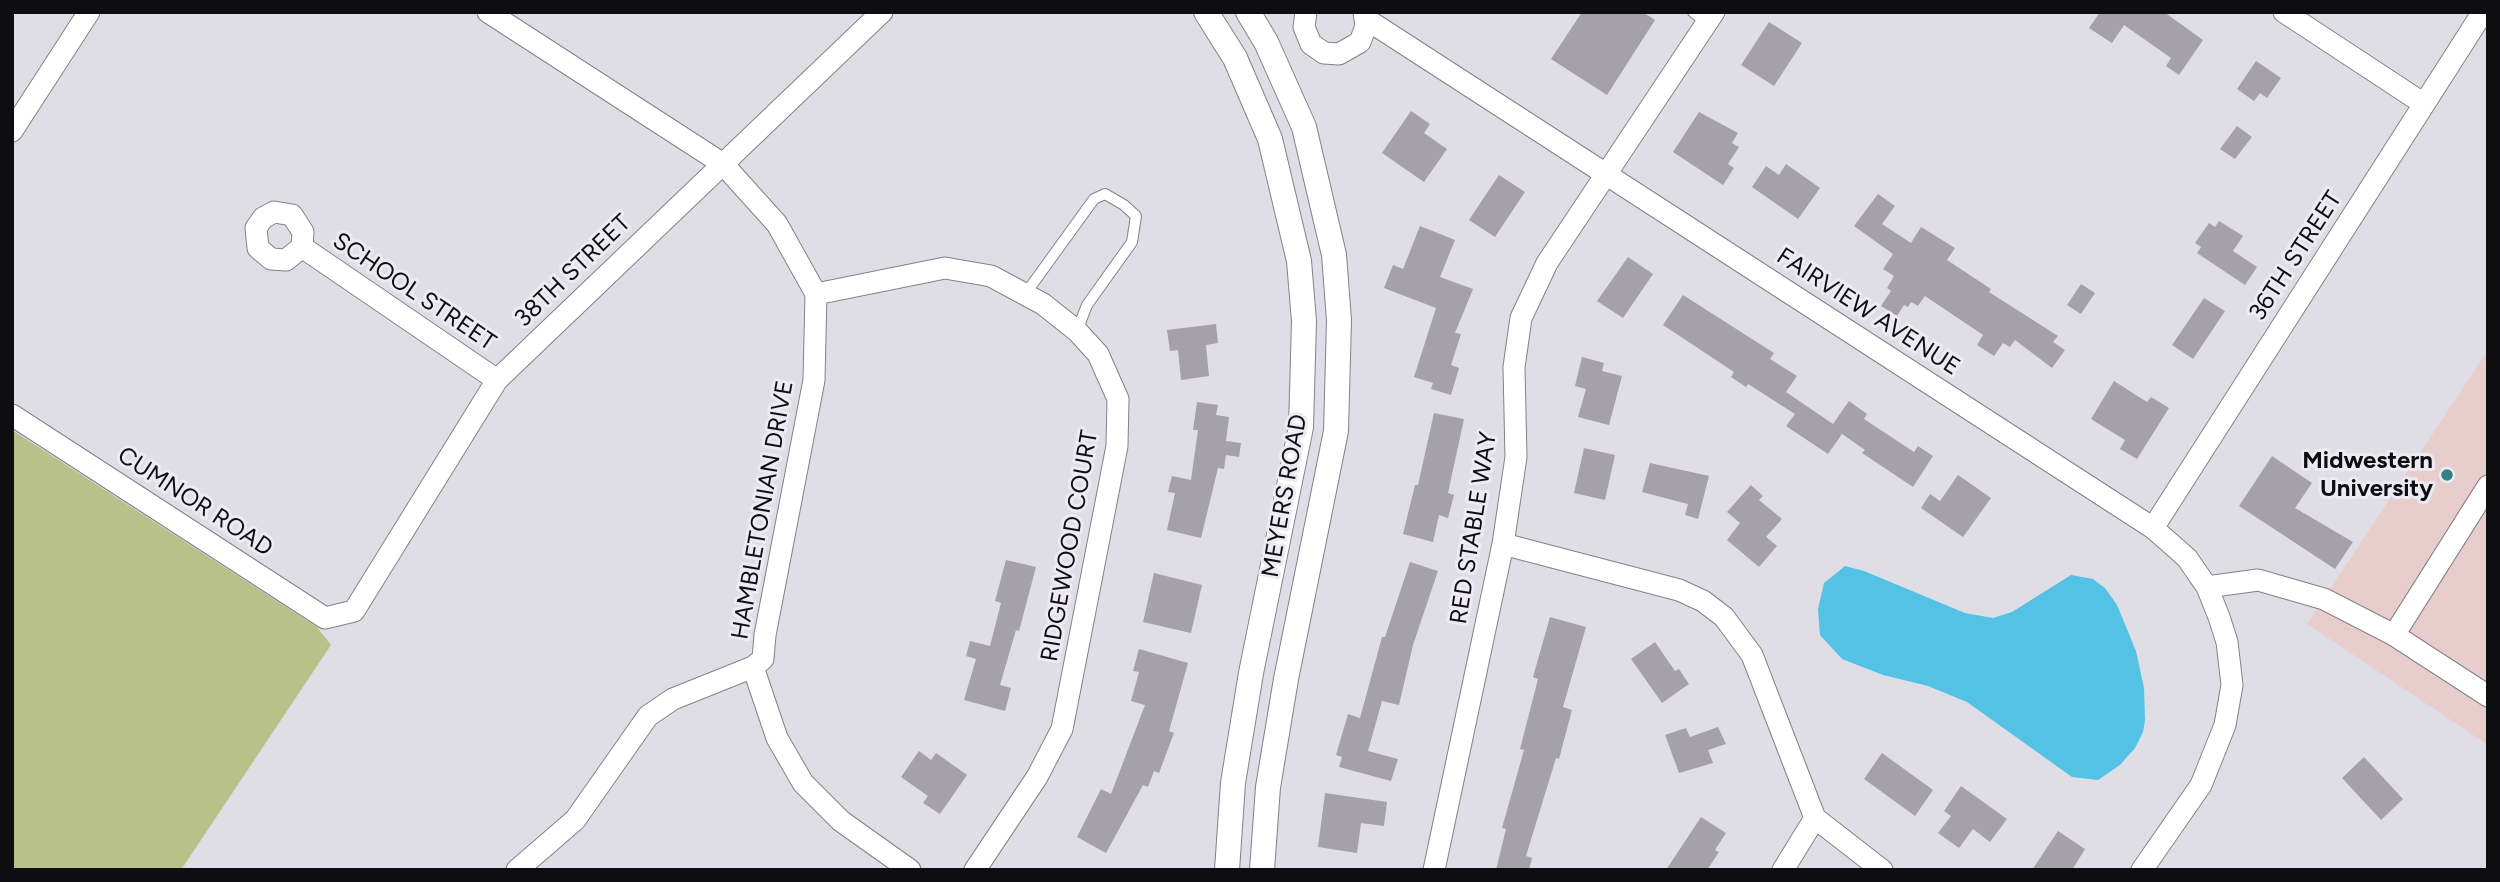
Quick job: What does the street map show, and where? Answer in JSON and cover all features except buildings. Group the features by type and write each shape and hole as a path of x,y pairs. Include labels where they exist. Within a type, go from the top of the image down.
{"street":[{"name":"HAMBLETONIAN DRIVE","path":"488,12 723,164 777,224 816,294 816,359 811,401 765,635 763,659 753,667 778,738 803,783 835,817 910,870"},
{"name":"38TH STREET","path":"354,611 496,380 882,12"},
{"name":"MEYERS ROAD","path":"1206,12 1235,58 1270,139 1299,261 1304,321 1301,427 1251,673 1233,783 1227,870"},
{"name":"MEYERS ROAD","path":"1248,12 1266,42 1304,127 1334,255 1339,320 1336,431 1286,680 1268,787 1262,870"},
{"name":"FAIRVIEW AVENUE","path":"1306,12 1306,36 1318,50 1331,54 1347,52 1360,42 1365,16 2153,528 2187,558 2207,587 2227,642 2232,685 2225,725 2201,785 2142,870"},
{"path":"2284,12 2424,104"},
{"name":"36TH STREET","path":"2153,528 2483,12"},
{"path":"12,131 80,16"},
{"name":"RED STABLE WAY","path":"1434,870 1503,544 1517,449 1514,367 1521,318 1547,263 1705,16"},
{"name":"SCHOOL STREET","path":"302,247 496,380"},
{"name":"RIDGEWOOD COURT","path":"816,294 945,268 991,276 1026,293 1077,331 1098,354 1118,399 1117,446 1062,729 1051,754 975,870"},
{"name":"CUMNOR ROAD","path":"12,415 325,618 354,611"},
{"path":"2394,635 2488,486"},
{"path":"1503,544 1679,590 1703,601 1724,617 1752,655 1815,818 1882,870"},
{"path":"2207,587 2258,580 2324,599 2394,635 2488,696"},
{"path":"517,870 575,820 648,716 673,699 753,667"},
{"path":"1783,870 1815,818"}],"lane":[{"path":"1026,293 1094,200 1105,194 1124,205 1136,216 1132,242 1087,305 1077,331"}],"shaded area":[{"name":"Midwestern University","path":"2488,350 2488,745 2307,624"}],"green space":[{"path":"12,430 317,627 331,645 181,870 12,870"}],"water":[{"path":"1845,566 1864,571 1965,613 1993,618 2012,612 2071,575 2093,579 2105,588 2117,605 2136,651 2144,688 2145,720 2143,732 2135,748 2120,765 2098,780 2072,777 1967,702 1928,686 1883,675 1842,659 1820,635 1818,609 1824,583"}],"place":[{"name":"Midwestern University","path":"2447,475"}]}
